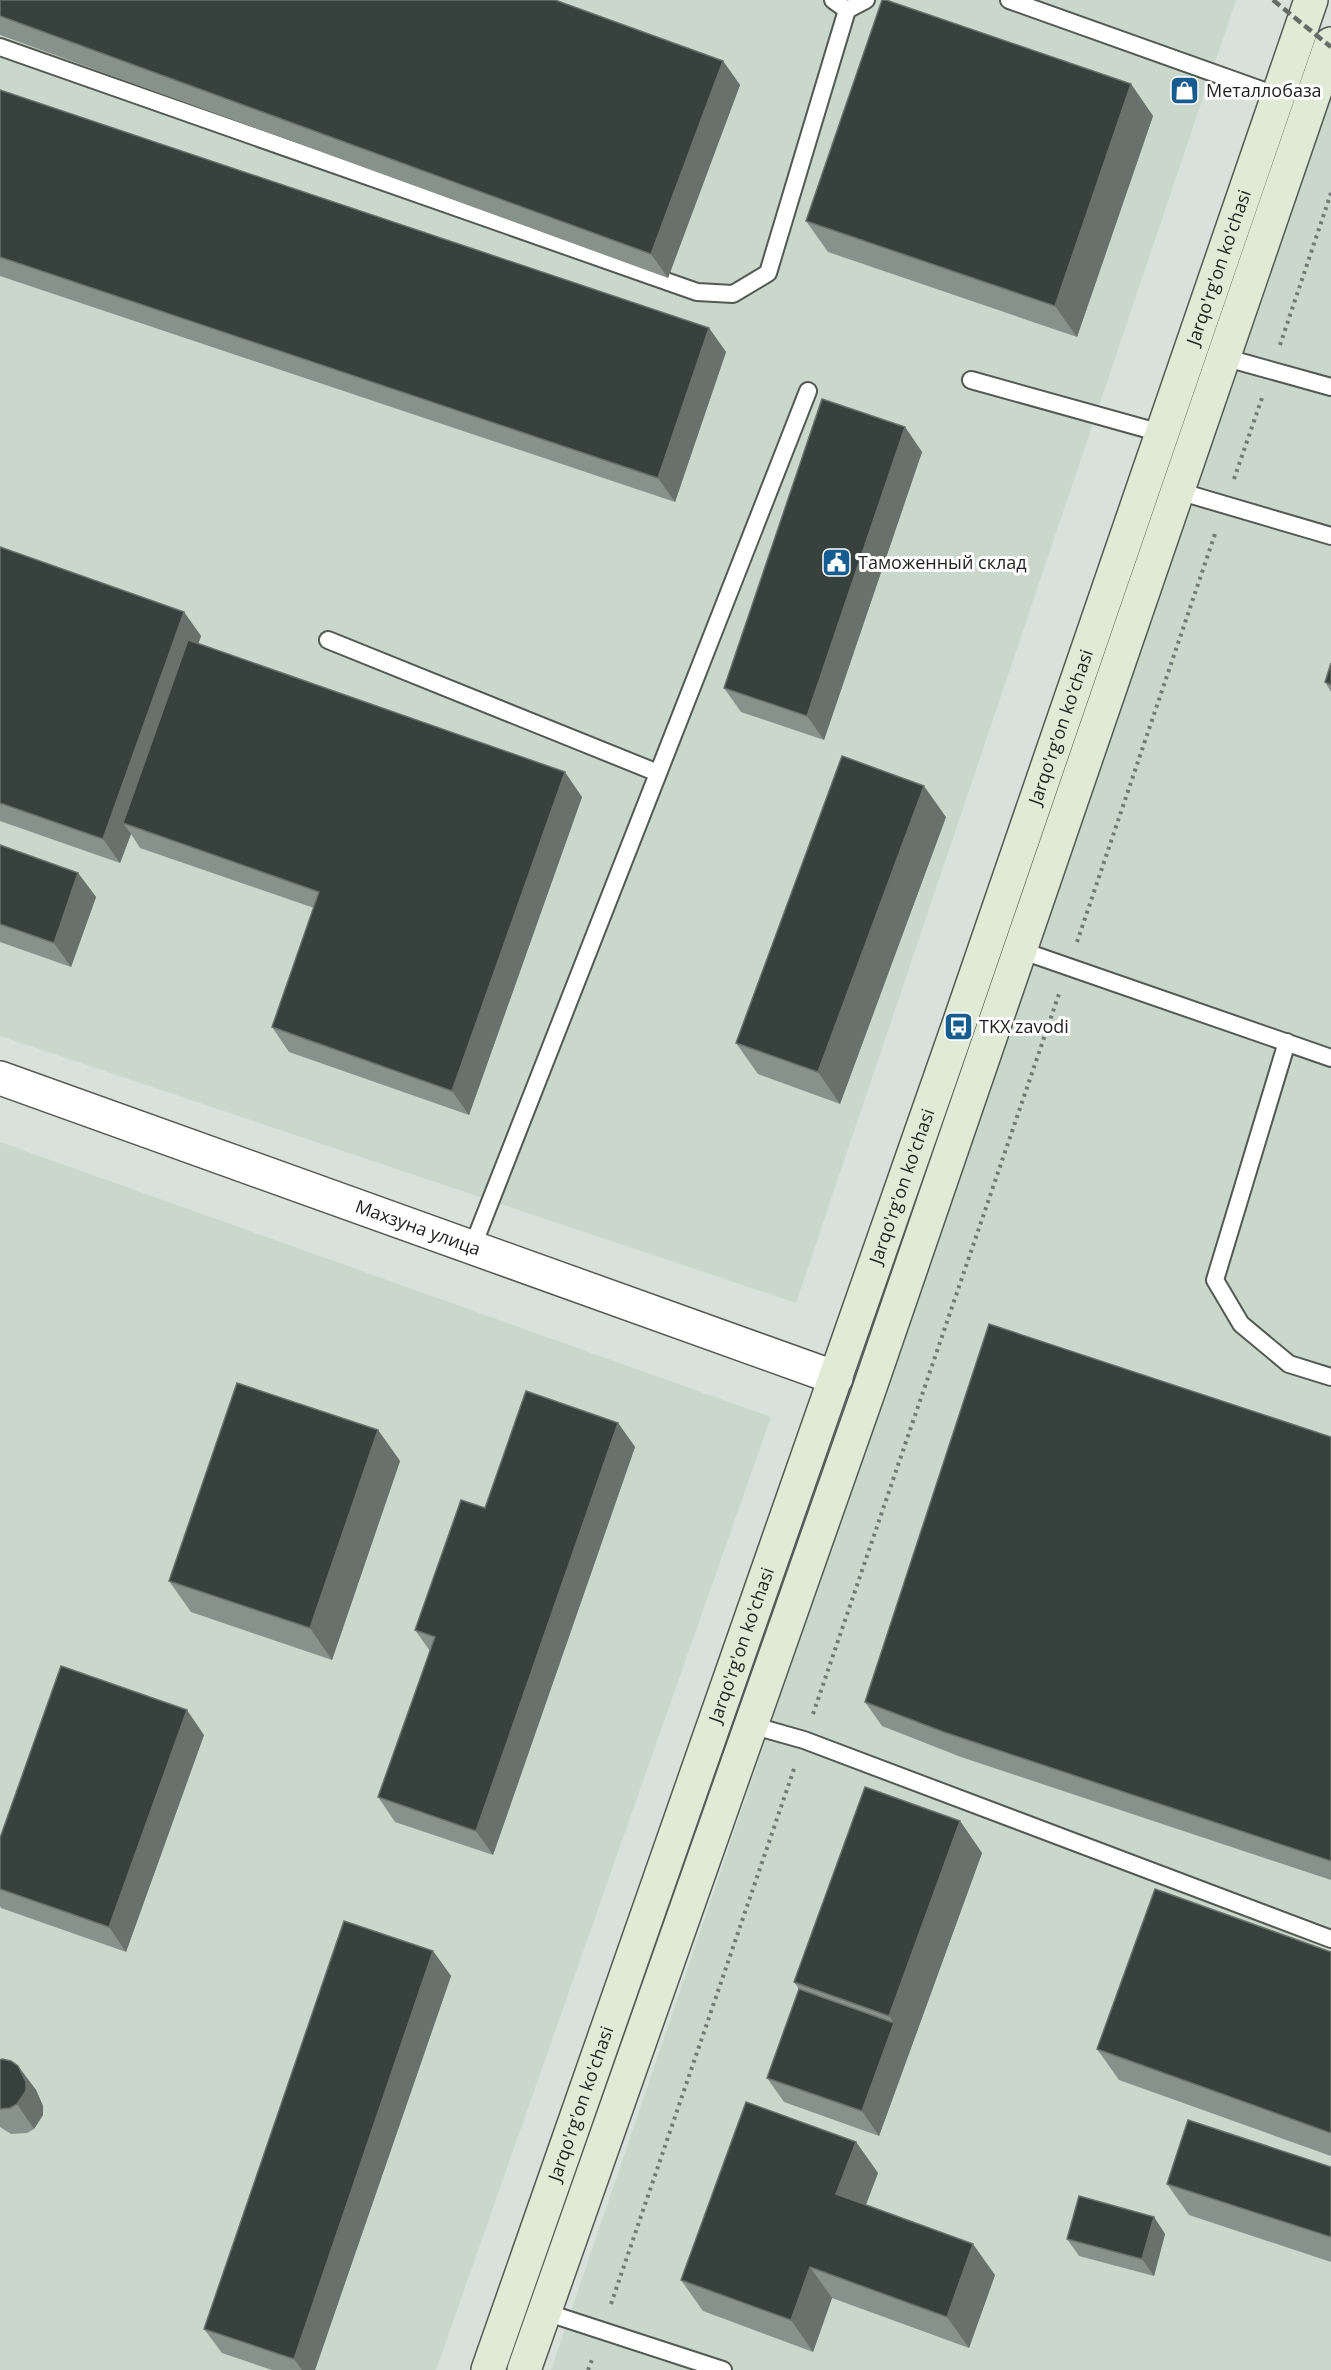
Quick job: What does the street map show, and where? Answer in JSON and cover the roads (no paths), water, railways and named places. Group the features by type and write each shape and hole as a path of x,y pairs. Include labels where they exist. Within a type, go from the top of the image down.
{"main road":[{"name":"Jarqo'rg'on ko'chasi","path":"489,2370 836,1378 1311,0"},
{"name":"Jarqo'rg'on ko'chasi","path":"524,2370 869,1390 1331,44"},
{"path":"836,1378 869,1390"}],"street":[{"name":"Махзуна улица","path":"0,1077 836,1378"}],"lane":[{"path":"833,0 847,10"},
{"path":"0,47 697,292 733,294 768,273 847,10 866,0"},
{"path":"1009,0 1278,96"},
{"path":"1223,357 1331,387"},
{"path":"971,380 1161,434"},
{"path":"472,1248 808,391"},
{"path":"1178,491 1331,536"},
{"path":"328,640 658,773"},
{"path":"1020,950 1331,1058"},
{"path":"1287,1042 1215,1280 1241,1324 1289,1364 1331,1377"},
{"path":"751,1725 804,1740 1331,1939"},
{"path":"544,2312 723,2370"}],"railway":[{"path":"1273,0 1331,47"}],"place":[{"name":"Металлобаза","path":"1185,91"},
{"name":"Таможенный склад","path":"837,563"},
{"name":"TKX zavodi","path":"958,1027"}]}
